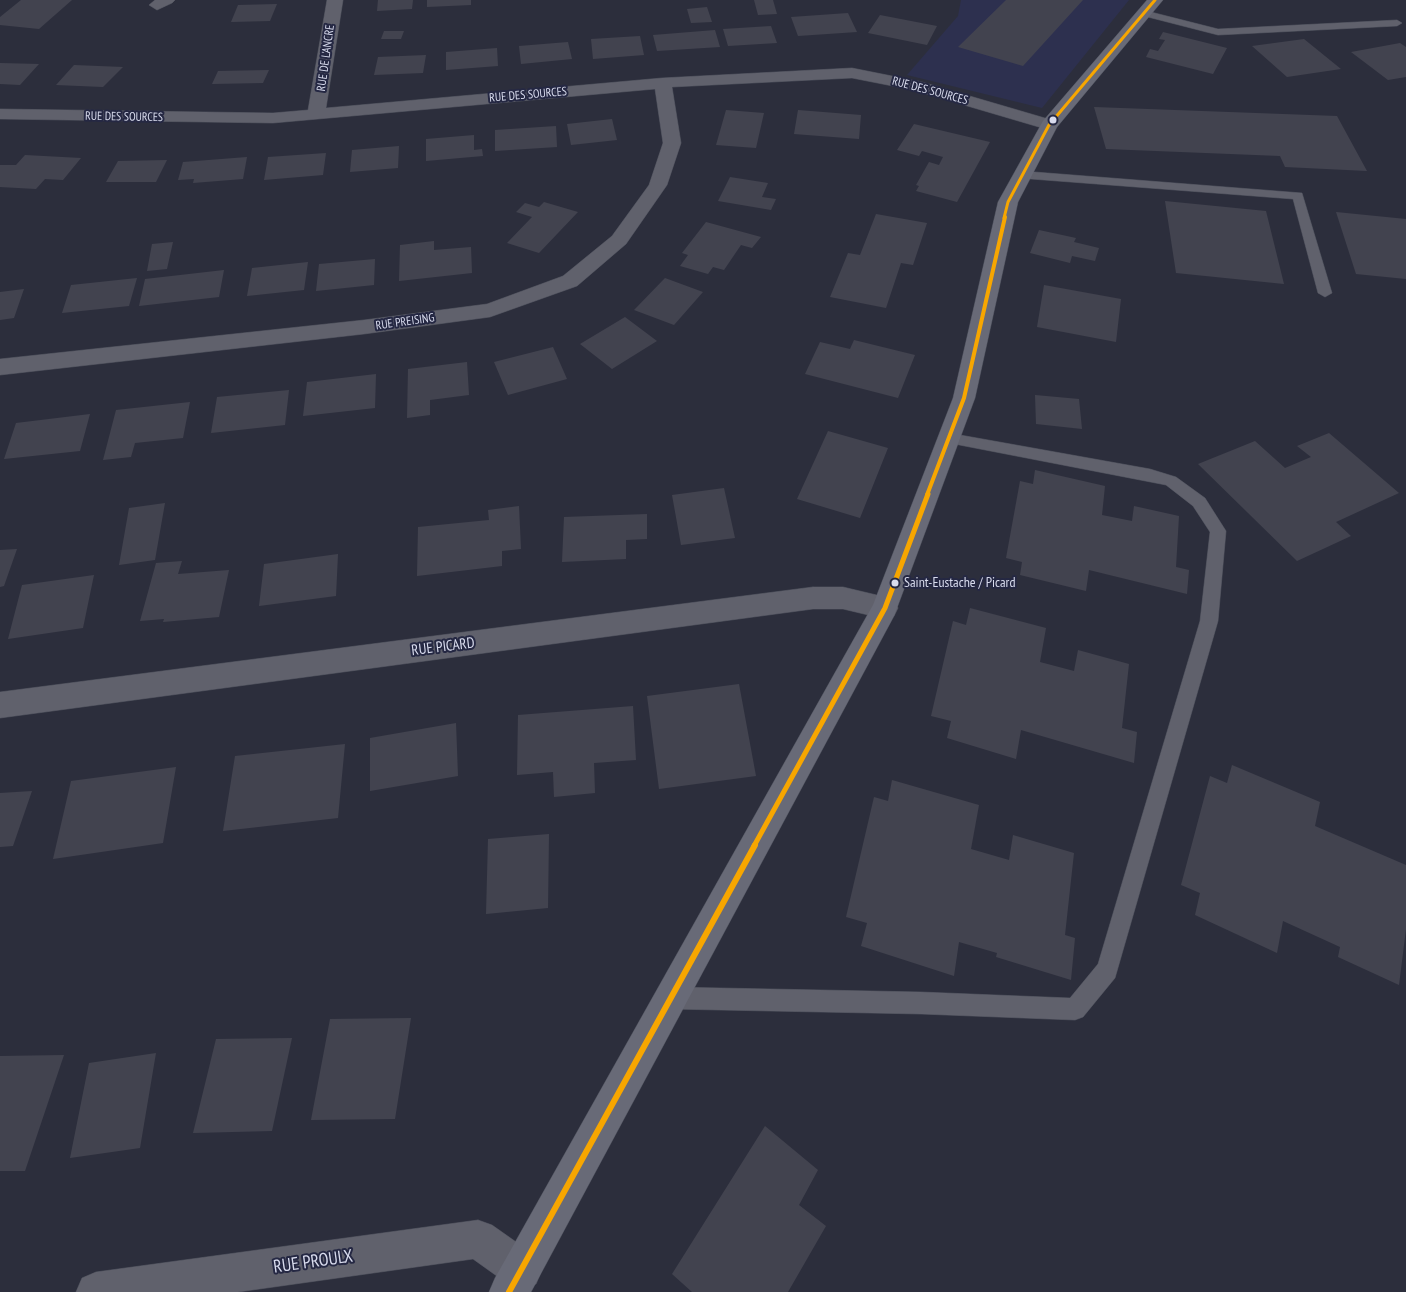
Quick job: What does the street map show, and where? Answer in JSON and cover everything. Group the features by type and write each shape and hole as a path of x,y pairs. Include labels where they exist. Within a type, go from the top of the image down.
{"street":[{"name":"RUE DE L'ANCRE","path":"316,115 335,0"},
{"path":"515,1281 885,608 964,398 1008,202 1049,125 1149,7"},
{"name":"RUE DES SOURCES","path":"0,114 263,118 316,115 662,83 825,72 852,73 916,86 1049,125"},
{"name":"RUE PREISING","path":"0,367 364,327 490,310 570,281 619,240 658,185 672,144 667,102 662,83"},
{"name":"RUE PICARD","path":"0,705 813,598 843,598 885,608"},
{"name":"RUE PROULX","path":"96,1292 478,1240 515,1281"}],"lane":[{"path":"1149,7 1218,32 1397,23"},
{"path":"1022,175 1298,196 1325,293"},
{"path":"670,998 921,1003 1075,1009 1107,970 1210,621 1218,531 1199,502 1171,481 1150,475 949,438"}],"shaded area":[{"path":"961,0 1129,0 1042,108 907,75 958,16"}],"building":[{"path":"21,0 72,0 39,29 0,25 0,17"},
{"path":"378,0 413,0 412,9 377,11"},
{"path":"427,0 471,0 471,5 427,7"},
{"path":"754,0 773,0 777,14 758,15"},
{"path":"1006,0 1083,0 1023,66 958,47"},
{"path":"277,4 270,21 231,22 238,5"},
{"path":"707,7 712,22 691,23 687,9"},
{"path":"848,13 857,32 798,36 791,17"},
{"path":"880,15 937,26 927,45 868,33"},
{"path":"771,26 777,43 728,46 723,29"},
{"path":"715,30 720,47 657,51 653,35"},
{"path":"384,31 404,31 401,39 381,39"},
{"path":"1163,32 1227,48 1213,74 1146,57 1150,49 1158,51 1165,40 1159,39"},
{"path":"640,36 644,55 593,59 591,39"},
{"path":"1304,39 1341,69 1287,77 1252,46"},
{"path":"568,42 572,59 521,64 519,46"},
{"path":"1400,43 1406,47 1406,77 1388,80 1351,52"},
{"path":"497,48 498,66 446,70 446,52"},
{"path":"426,55 423,73 374,75 378,57"},
{"path":"0,63 39,64 20,85 0,84"},
{"path":"74,65 123,67 103,87 56,85"},
{"path":"269,70 263,83 212,84 218,71"},
{"path":"1094,107 1337,116 1367,171 1285,167 1280,156 1106,149"},
{"path":"726,110 764,113 756,148 716,145"},
{"path":"798,110 861,115 859,139 794,134"},
{"path":"612,119 617,140 571,145 567,124"},
{"path":"914,124 990,142 957,202 916,191 919,186 916,185 929,162 939,165 943,157 922,151 919,156 897,150"},
{"path":"556,126 557,147 495,151 495,130"},
{"path":"474,135 474,150 482,149 483,156 426,161 426,139"},
{"path":"399,146 398,168 350,172 352,150"},
{"path":"326,153 323,175 264,180 268,157"},
{"path":"25,155 81,158 63,180 45,179 36,189 0,187 0,165 16,165"},
{"path":"247,157 243,179 193,183 194,179 178,180 183,162"},
{"path":"167,160 156,182 106,182 118,161"},
{"path":"730,177 768,183 762,197 776,199 771,210 718,201"},
{"path":"1165,201 1266,211 1284,284 1176,273"},
{"path":"544,202 578,212 539,253 507,243 532,217 516,212 525,203 539,207"},
{"path":"1336,212 1406,219 1406,279 1356,274"},
{"path":"876,214 927,223 913,265 901,263 886,308 830,297 848,253 860,255"},
{"path":"706,222 761,237 752,248 741,245 724,270 713,267 708,274 680,266 688,255 682,253"},
{"path":"1039,230 1076,238 1074,242 1099,248 1095,261 1072,256 1070,263 1030,253"},
{"path":"434,241 434,250 471,247 472,273 399,281 400,245"},
{"path":"173,242 167,269 147,271 152,244"},
{"path":"375,259 374,285 316,291 319,264"},
{"path":"308,262 304,290 247,296 252,268"},
{"path":"224,270 219,297 139,306 145,279"},
{"path":"137,278 129,306 62,313 71,285"},
{"path":"665,278 703,292 674,325 634,310"},
{"path":"1044,285 1121,299 1116,342 1037,327"},
{"path":"24,289 14,318 0,320 0,292"},
{"path":"625,317 657,341 612,369 580,344"},
{"path":"854,340 915,355 898,398 805,374 820,342 850,349"},
{"path":"553,347 567,379 508,395 494,362"},
{"path":"467,362 469,395 430,400 430,415 407,418 408,369"},
{"path":"376,374 375,408 303,416 307,382"},
{"path":"289,390 285,425 211,433 217,397"},
{"path":"1035,395 1079,399 1082,429 1036,424"},
{"path":"190,402 183,438 135,443 131,457 103,460 116,410"},
{"path":"90,414 80,451 4,459 16,423"},
{"path":"828,431 888,448 860,518 797,499"},
{"path":"1329,433 1399,493 1336,522 1351,536 1297,561 1198,464 1255,441 1285,468 1311,457 1297,446"},
{"path":"1035,470 1105,486 1102,515 1132,521 1134,506 1179,516 1176,567 1189,570 1187,594 1089,570 1086,591 1020,575 1022,562 1006,558 1020,481 1033,484"},
{"path":"724,488 735,538 681,545 672,495"},
{"path":"165,503 155,560 119,565 129,508"},
{"path":"519,506 521,549 502,551 502,566 417,576 418,527 489,520 488,510"},
{"path":"647,514 647,539 626,540 626,559 562,562 564,517"},
{"path":"17,549 4,586 0,587 0,550"},
{"path":"338,554 336,596 259,606 264,564"},
{"path":"182,561 178,574 229,570 219,617 163,622 164,619 140,621 156,563"},
{"path":"94,575 83,628 8,639 22,585"},
{"path":"970,608 1046,628 1040,662 1074,671 1078,650 1129,664 1122,728 1137,732 1134,763 1021,730 1016,759 947,738 951,721 931,716 953,621 966,625"},
{"path":"739,684 756,776 659,789 647,696"},
{"path":"633,706 636,760 594,763 595,793 554,797 553,772 517,775 518,715"},
{"path":"456,723 458,776 370,791 370,738"},
{"path":"345,744 338,818 223,831 235,756"},
{"path":"1232,765 1320,802 1315,826 1406,865 1406,929 1399,985 1338,957 1340,947 1283,921 1277,953 1195,915 1200,893 1181,885 1210,776 1227,783"},
{"path":"176,767 163,843 53,859 71,781"},
{"path":"892,780 979,805 971,849 1009,860 1013,835 1074,853 1065,935 1075,938 1071,980 996,957 997,953 959,942 954,976 861,946 867,923 846,917 874,797 888,801"},
{"path":"32,791 13,846 0,847 0,793"},
{"path":"549,834 548,908 486,914 488,839"},
{"path":"411,1018 395,1119 311,1120 330,1019"},
{"path":"292,1038 272,1131 193,1133 216,1039"},
{"path":"156,1053 140,1148 70,1158 89,1063"},
{"path":"64,1055 25,1171 0,1171 0,1056"},
{"path":"765,1126 818,1170 799,1205 826,1226 788,1292 692,1292 672,1274"}],"transit line":[{"path":"509,1292 885,608 964,398 1008,202 1049,125 1155,0"}],"place":[{"name":"Saint-Eustache / Picard","path":"895,583"}]}
